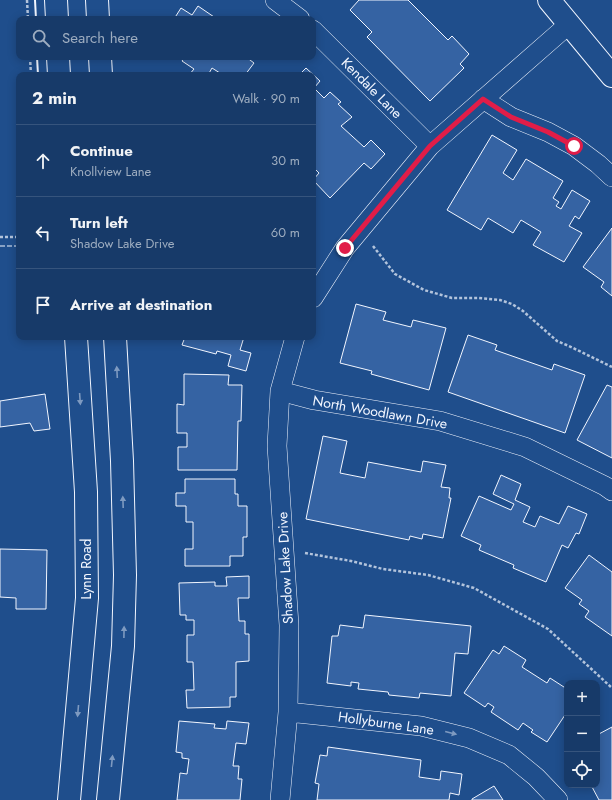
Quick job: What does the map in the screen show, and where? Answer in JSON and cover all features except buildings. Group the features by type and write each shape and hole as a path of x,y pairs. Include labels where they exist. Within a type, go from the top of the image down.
{"main road":[{"path":"56,0 57,16"},
{"path":"97,0 98,16"},
{"path":"549,0 612,76"},
{"path":"58,60 59,72"},
{"path":"100,60 101,72"},
{"name":"Lynn Road","path":"69,800 87,598 86,492 76,340"},
{"path":"108,800 124,646 125,583 122,461 115,340"}],"street":[{"path":"275,0 296,16"},
{"path":"316,293 345,248 430,146 568,24"},
{"name":"Kendale Lane","path":"316,33 430,146"},
{"path":"483,99 511,117 548,132 574,146 598,164 612,177"},
{"name":"Shadow Lake Drive","path":"280,800 288,712 289,625 277,446 280,391 294,340"},
{"name":"North Woodlawn Drive","path":"280,391 314,400 440,420 525,447 605,486 612,491"},
{"name":"Hollyburne Lane","path":"288,712 421,726 469,738 510,755 536,777 558,800"}],"path":[{"path":"27,0 28,16"},
{"path":"30,60 31,72"},
{"path":"360,230 395,274 424,290 452,298 500,300 512,304 523,311 557,341 612,368"},
{"path":"0,237 16,237"},
{"path":"284,553 307,553 352,561 383,569 428,575 474,588 548,629 612,688"}],"fence":[{"path":"0,246 16,246"}],"wall":[{"path":"35,0 36,16"},
{"path":"37,60 38,72"}],"route":[{"path":"345,248 430,146 483,99 511,117 548,132 574,146"}]}
